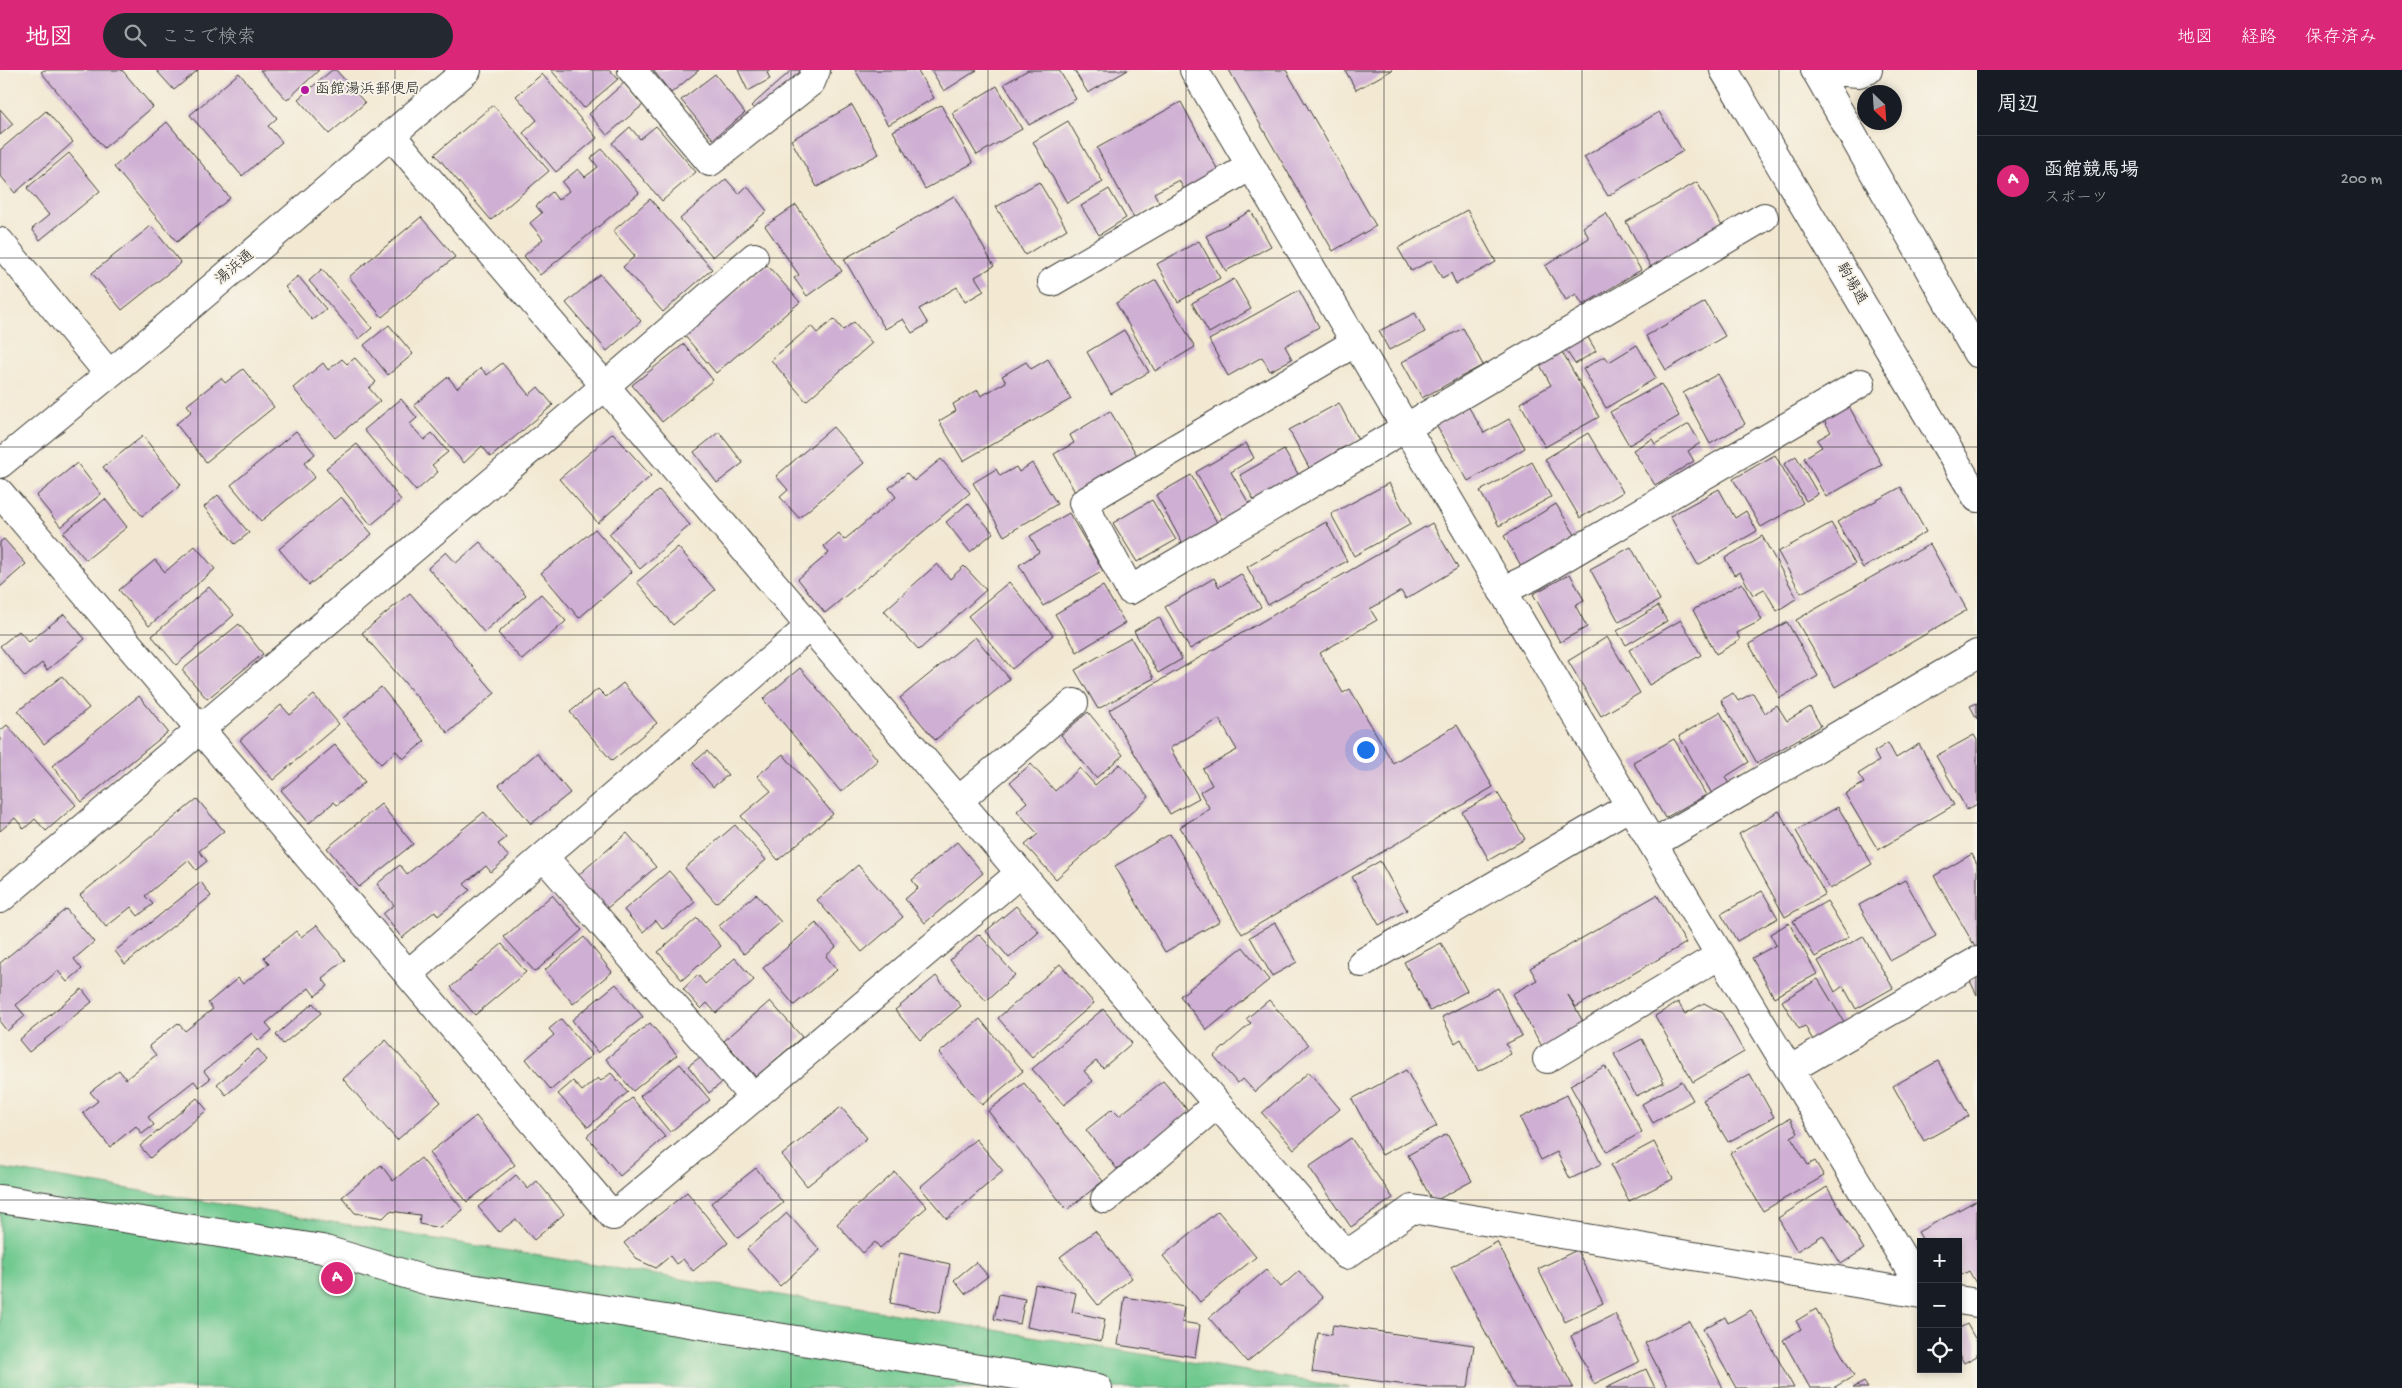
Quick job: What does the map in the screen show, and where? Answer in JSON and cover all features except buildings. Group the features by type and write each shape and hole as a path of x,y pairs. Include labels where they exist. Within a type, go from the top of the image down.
{"street":[{"name":"湯浜通","path":"0,464 467,70"},
{"path":"632,70 710,162 811,82 816,70"},
{"path":"1194,70 1630,806 1918,1283"},
{"name":"駒場通","path":"1724,70 1977,498"},
{"path":"1815,71 1859,73 1868,70"},
{"path":"1815,71 1977,353"},
{"path":"391,135 959,800 1216,1105 1346,1255 1412,1210 1917,1293"},
{"path":"1052,282 1251,166"},
{"path":"1356,342 1083,503 1130,590 1764,217"},
{"path":"0,242 109,374"},
{"path":"0,899 754,257"},
{"path":"1502,591 1533,576 1861,383"},
{"path":"0,493 613,1216 1020,873"},
{"path":"408,974 810,626"},
{"path":"1653,844 1977,654"},
{"path":"959,800 1074,703"},
{"path":"1362,963 1630,806"},
{"path":"544,857 754,1098"},
{"path":"1547,1059 1720,955"},
{"path":"1789,1070 1977,961"},
{"path":"1105,1199 1216,1105"},
{"path":"0,1199 322,1249 432,1282 1098,1388"},
{"path":"1962,1301 1977,1303"}],"green space":[{"path":"0,1168 1350,1388 0,1388"}],"place":[{"name":"函館湯浜郵便局","path":"305,90"},
{"name":"函館競馬場","path":"337,1278"}]}
